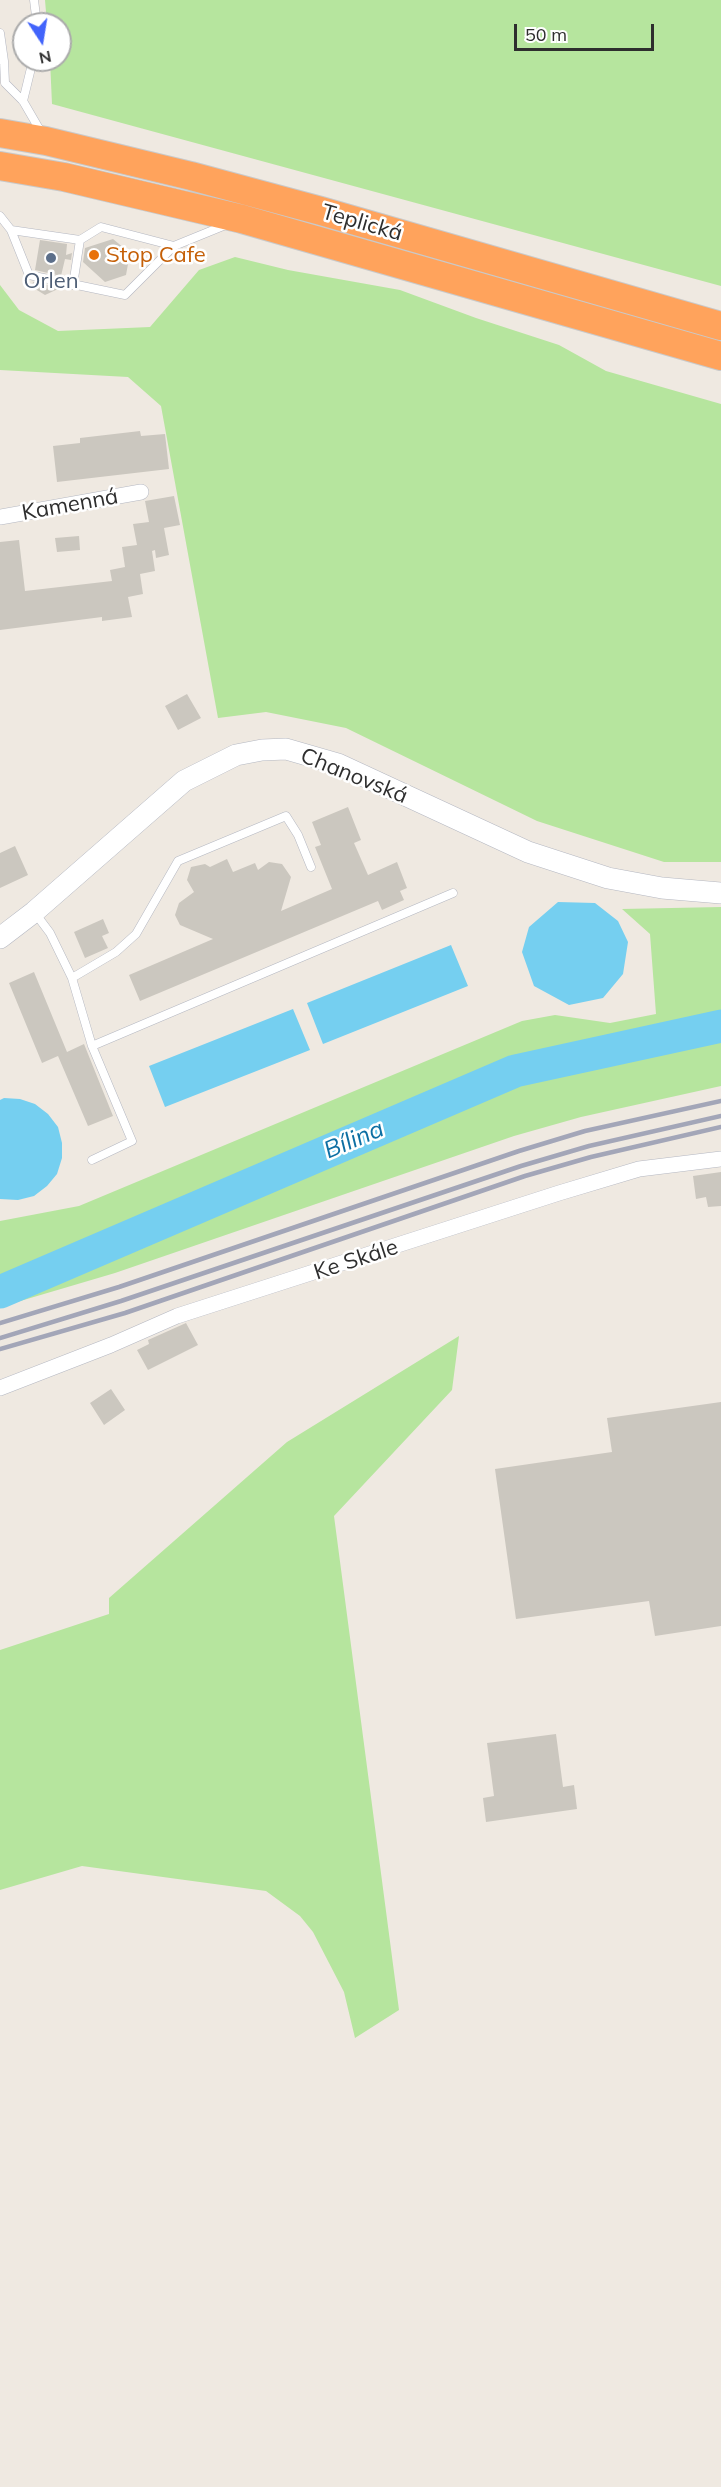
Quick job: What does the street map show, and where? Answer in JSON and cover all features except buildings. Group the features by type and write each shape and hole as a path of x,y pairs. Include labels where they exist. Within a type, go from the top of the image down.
{"highway":[{"name":"Teplická","path":"0,133 46,141 321,211 721,326"},
{"name":"Teplická","path":"0,166 64,177 242,219 721,356"}],"street":[{"name":"Kamenná","path":"0,517 141,492"},
{"name":"Chanovská","path":"0,938 34,912 184,780 236,755 262,750 286,749 338,764 528,852 608,878 662,888 721,893"},
{"name":"Ke Skále","path":"0,1388 111,1345 177,1316 559,1193 639,1169 721,1159"}],"lane":[{"path":"0,33 3,83 23,101 46,141"},
{"path":"23,101 30,72"},
{"path":"0,216 11,230 29,275 125,295 174,246 242,219"},
{"path":"11,230 80,240 101,226 174,246"},
{"path":"73,285 80,240"},
{"path":"72,978 116,952 136,933 178,861 286,816 298,835 311,867"},
{"path":"92,1046 453,893"},
{"path":"34,912 50,933 72,978 92,1046 132,1141 92,1160"}],"green space":[{"path":"45,0 721,0 721,286 52,104 51,72 72,72 72,12 46,12"},
{"path":"235,257 288,270 400,290 559,345 606,371 721,404 721,862 664,862 537,821 346,728 266,712 218,718 161,406 128,377 0,370 0,285 19,310 58,331 150,327 199,270"},
{"path":"721,907 721,1086 581,1117 514,1136 115,1273 0,1307 0,1221 79,1206 522,1021 555,1015 610,1023 656,1014 650,934 622,909"},
{"path":"459,1336 452,1390 334,1516 399,2010 355,2038 344,1992 313,1932 300,1916 266,1891 82,1866 0,1890 0,1650 109,1614 109,1598 287,1442"}],"water":[{"path":"558,902 595,903 618,921 628,942 623,974 603,998 569,1005 534,986 522,952 529,927"},
{"path":"451,945 468,986 323,1044 307,1003"},
{"path":"293,1009 310,1050 165,1107 149,1066"},
{"path":"20,1099 35,1104 48,1114 58,1127 62,1143 62,1158 57,1174 34,1196 18,1200 0,1199 0,1100"}],"waterway":[{"name":"Bílina","path":"0,1292 515,1071 721,1026"}],"railway":[{"path":"0,1323 119,1287 519,1151 585,1131 721,1101"},
{"path":"0,1338 121,1301 521,1166 589,1146 721,1116"},
{"path":"0,1349 125,1313 525,1176 591,1157 721,1127"}],"place":[{"name":"Stop Cafe","path":"94,255"},
{"name":"Orlen","path":"51,258"}]}
